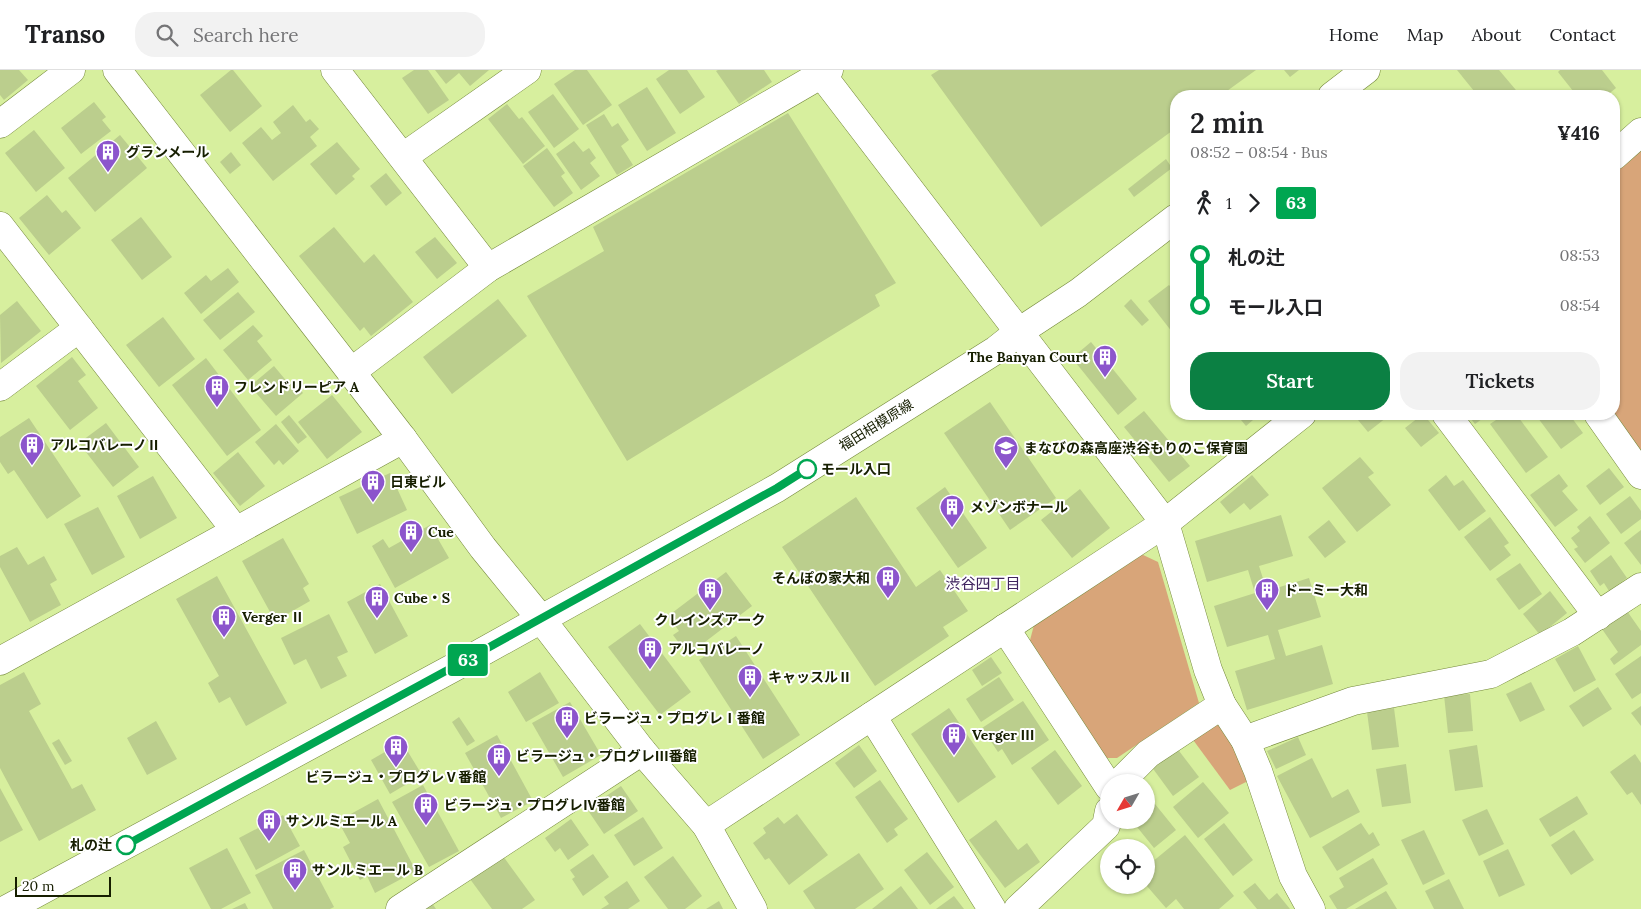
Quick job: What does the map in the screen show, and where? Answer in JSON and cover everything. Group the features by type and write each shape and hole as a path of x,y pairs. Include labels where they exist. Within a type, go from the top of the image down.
{"street":[{"path":"0,124 70,70"},
{"path":"117,70 403,439 483,548 541,619 642,751 706,825 753,909"},
{"path":"336,70 488,268"},
{"path":"402,157 527,70"},
{"path":"1344,90 1366,70"},
{"path":"351,372 488,268 826,72 1165,523 1208,670 1222,705 1245,740 1258,771 1293,876 1311,909"},
{"path":"1620,151 1641,132"},
{"name":"福田相模原線","path":"7,909 541,619 777,488 996,350 1020,331 1078,293 1170,223"},
{"path":"0,226 236,531"},
{"path":"0,387 79,328"},
{"path":"706,825 1165,523 1294,420"},
{"path":"1451,420 1598,616"},
{"path":"1602,420 1641,475"},
{"path":"0,662 403,439"},
{"path":"1245,740 1353,701 1491,674 1598,616 1641,587"},
{"path":"1005,628 1101,774"},
{"path":"1128,774 1148,754 1222,705"},
{"path":"872,716 992,909"},
{"path":"400,909 642,751"},
{"path":"1018,909 1103,829"}],"shaded area":[{"path":"1641,145 1641,452 1618,420 1620,420 1620,163"},
{"path":"1141,554 1158,562 1199,703 1117,758 1106,758 1029,644 1034,625"},
{"path":"1220,721 1250,780 1230,790 1188,733"}],"building":[{"path":"0,70 19,70 28,80 4,100 0,95"},
{"path":"233,70 262,106 230,132 200,95"},
{"path":"414,70 428,70 449,100 428,114 402,78"},
{"path":"435,70 489,70 470,86 459,73 446,84"},
{"path":"575,70 587,70 612,105 583,125 554,84"},
{"path":"669,70 687,70 705,97 680,114 656,79"},
{"path":"764,70 772,82 739,104 716,71"},
{"path":"939,70 1256,70 1228,90 1170,90 1170,132 1041,227 931,75"},
{"path":"1284,70 1299,70 1290,77"},
{"path":"1457,70 1499,70 1516,90 1473,90"},
{"path":"1560,70 1602,70 1616,88 1614,90 1572,90 1558,72"},
{"path":"647,87 676,133 647,151 618,105"},
{"path":"553,94 579,129 554,148 528,112"},
{"path":"94,102 106,117 102,120 111,131 81,154 61,128"},
{"path":"507,104 519,119 522,117 545,146 523,164 488,119"},
{"path":"293,105 306,122 310,119 319,129 310,137 317,146 273,181 242,143 261,127 272,140 281,133 273,122"},
{"path":"788,113 896,283 875,295 880,306 627,461 527,296 604,251 593,227"},
{"path":"604,114 612,127 618,123 629,140 621,146 633,165 617,175 586,125"},
{"path":"34,130 65,168 36,192 5,153"},
{"name":"グランメール","path":"120,135 147,168 95,212 68,178"},
{"path":"574,141 583,152 589,148 596,158 590,163 600,176 581,190 556,154"},
{"path":"337,142 360,169 352,176 355,179 336,195 310,164"},
{"path":"547,148 565,173 561,176 573,193 554,207 523,166"},
{"path":"231,152 241,165 230,174 220,162"},
{"path":"1166,159 1170,165 1170,170 1134,197 1128,189"},
{"path":"386,173 402,193 386,206 370,186"},
{"path":"47,195 62,213 66,210 81,228 49,255 19,218"},
{"path":"141,217 172,257 142,280 111,240"},
{"path":"334,227 364,263 374,254 413,302 371,336 364,327 360,331 299,256"},
{"path":"435,237 457,263 437,279 415,252"},
{"path":"228,268 239,282 201,314 184,293 206,275 211,281"},
{"path":"1169,285 1170,286 1170,329 1148,301"},
{"path":"238,292 255,312 220,340 203,320"},
{"path":"498,299 527,336 452,394 423,357"},
{"path":"1131,299 1149,320 1142,326 1124,306"},
{"path":"17,301 41,331 1,363 0,315"},
{"path":"163,317 195,359 159,387 126,345"},
{"path":"253,325 263,336 257,341 272,360 248,380 223,350"},
{"name":"The Banyan Court","path":"1091,342 1137,399 1118,415 1072,358"},
{"path":"72,357 86,375 78,381 98,408 70,430 36,386"},
{"name":"フレンドリーピア A","path":"206,358 261,430 227,456 172,385"},
{"path":"274,366 289,384 293,381 303,393 276,416 250,386"},
{"path":"332,395 362,432 327,459 298,422"},
{"path":"990,402 1056,498 1010,530 944,433"},
{"path":"1144,411 1190,466 1169,482 1124,427"},
{"path":"289,415 307,437 298,444 281,422"},
{"name":"アルコバレーノⅡ","path":"29,418 81,496 47,519 14,470 8,474 0,462 0,437"},
{"path":"1241,420 1253,420 1246,426"},
{"path":"1358,420 1383,420 1368,432"},
{"path":"1415,420 1428,420 1439,433 1421,447 1405,428"},
{"path":"1472,420 1481,420 1475,424"},
{"path":"1496,420 1520,420 1548,457 1526,473 1490,424"},
{"path":"1539,420 1573,420 1583,433 1561,449"},
{"path":"106,423 139,467 113,487 79,443"},
{"path":"276,424 299,451 283,465 279,460 274,465 255,442"},
{"path":"238,452 265,486 240,506 213,473"},
{"path":"1360,457 1374,473 1368,477 1391,505 1357,532 1322,488"},
{"path":"1609,468 1624,487 1600,505 1586,486"},
{"name":"日東ビル","path":"390,473 407,510 357,534 339,497"},
{"path":"1559,474 1568,486 1562,491 1578,510 1555,527 1530,495"},
{"path":"1252,475 1269,495 1250,510 1244,503 1230,514 1220,502"},
{"path":"1446,475 1454,486 1463,480 1486,511 1459,531 1428,490"},
{"path":"153,476 177,518 140,539 117,496"},
{"name":"メゾンボナール","path":"945,487 987,548 958,568 916,508"},
{"path":"1080,489 1110,528 1072,558 1041,520"},
{"path":"1630,496 1641,511 1641,519 1621,534 1606,514"},
{"name":"そんぽの家大和","path":"856,497 916,587 940,570 968,611 943,627 949,636 875,686 782,547"},
{"path":"98,507 125,557 92,575 64,524"},
{"name":"ドーミー大和","path":"1281,515 1293,556 1259,566 1267,591 1309,578 1321,617 1278,630 1286,656 1322,645 1333,684 1247,710 1235,671 1275,659 1268,635 1227,647 1214,606 1255,593 1248,570 1207,582 1195,541"},
{"path":"1590,516 1610,543 1585,563 1574,549 1578,547 1571,538 1580,531 1577,527"},
{"path":"1490,517 1509,543 1504,546 1511,555 1490,571 1464,537"},
{"path":"1329,520 1346,542 1325,558 1308,537"},
{"name":"Cue","path":"430,525 449,558 395,588 372,546 383,539 389,548"},
{"path":"1641,530 1641,565 1624,543"},
{"path":"283,538 309,584 303,588 310,601 275,621 242,561"},
{"path":"17,547 28,565 44,556 57,580 50,584 61,605 30,622 0,567 0,556"},
{"path":"1611,555 1627,578 1609,591 1604,583 1600,586 1590,571"},
{"path":"1520,563 1542,594 1519,610 1496,579"},
{"name":"クレインズアーク","path":"726,572 752,606 688,655 673,635 679,631 668,616"},
{"name":"Verger Ⅱ","path":"217,576 287,703 246,726 230,697 219,703 208,683 219,676 176,599"},
{"name":"Cube・S","path":"380,584 408,636 375,654 347,602"},
{"path":"1550,591 1567,613 1540,635 1523,614"},
{"path":"1627,611 1641,631 1641,645 1614,665 1610,659 1618,652 1602,629"},
{"path":"329,614 348,652 337,657 347,676 321,689 306,659 294,665 281,638"},
{"name":"アルコバレーノ","path":"640,624 691,692 660,715 608,647"},
{"name":"キャッスルⅡ","path":"736,636 800,735 763,759 699,660"},
{"path":"1578,646 1596,680 1574,692 1555,659"},
{"path":"1641,656 1641,693 1632,699 1615,674"},
{"path":"991,657 1002,673 982,686 972,670"},
{"path":"24,672 41,704 29,711 72,789 82,784 96,810 39,841 0,768 0,685"},
{"path":"540,672 559,703 526,722 508,692"},
{"path":"999,677 1014,700 981,722 966,699"},
{"path":"1531,682 1545,710 1520,722 1506,694"},
{"path":"1598,687 1612,709 1583,727 1569,706"},
{"path":"1470,694 1473,731 1448,733 1444,695"},
{"path":"1023,701 1049,740 1012,765 1002,749 998,752 982,728"},
{"name":"ビラージュ・プログレⅠ番館","path":"570,702 601,755 563,777 532,723"},
{"path":"1641,706 1641,726 1631,713"},
{"name":"Verger Ⅲ","path":"949,708 996,777 958,803 911,734"},
{"path":"1394,708 1399,747 1372,750 1367,712"},
{"path":"459,717 475,741 467,746 452,722"},
{"path":"156,721 177,759 147,775 127,738"},
{"name":"ビラージュ・プログレⅢ番館","path":"497,735 533,801 501,818 465,753"},
{"path":"1298,737 1306,755 1276,769 1267,751"},
{"path":"59,739 72,761 65,765 52,743"},
{"name":"ビラージュ・プログレⅤ番館","path":"402,742 422,775 390,794 371,760"},
{"path":"859,745 877,771 854,788 835,763"},
{"path":"1477,745 1483,787 1455,791 1449,750"},
{"path":"1176,747 1199,777 1173,796 1151,766"},
{"path":"1055,750 1082,786 1058,805 1031,768"},
{"path":"1635,754 1641,763 1641,805 1632,792 1627,795 1610,772"},
{"path":"1312,758 1332,798 1348,789 1360,812 1310,838 1277,776"},
{"path":"1406,764 1411,803 1382,807 1376,769"},
{"path":"880,780 908,819 894,829 898,835 887,843 855,797"},
{"path":"1203,782 1229,813 1198,838 1173,807"},
{"name":"ビラージュ・プログレⅣ番館","path":"423,785 459,851 429,867 392,802"},
{"path":"621,786 638,811 604,834 587,809"},
{"path":"0,788 23,830 0,842"},
{"path":"1577,796 1588,814 1550,837 1539,819"},
{"path":"378,799 416,871 375,893 367,876 360,880 343,847 350,843 338,821"},
{"path":"1155,804 1176,830 1155,847 1155,839 1147,839 1139,829 1155,829"},
{"path":"1487,809 1504,844 1479,856 1462,820"},
{"path":"797,814 828,855 789,885 769,858 765,860 753,843 766,833 763,828 778,817 784,824"},
{"name":"サンルミエール A","path":"283,815 300,846 256,870 239,838"},
{"path":"643,817 663,848 634,866 614,835"},
{"path":"571,819 589,845 568,860 560,848 555,852 545,838"},
{"path":"996,820 1018,850 1027,843 1040,862 1005,888 969,840"},
{"path":"1224,823 1253,860 1233,876 1204,839"},
{"path":"1361,823 1369,835 1373,832 1380,845 1337,871 1322,847"},
{"path":"1424,830 1445,874 1423,885 1401,840"},
{"path":"1574,830 1594,860 1571,875 1551,845"},
{"path":"1185,835 1234,896 1219,909 1184,909 1176,899 1166,908 1154,894 1155,860"},
{"path":"227,848 251,893 221,909 211,909 189,868"},
{"path":"1508,849 1525,885 1499,897 1483,861"},
{"name":"サンルミエール B","path":"304,850 334,907 330,909 273,909 255,875"},
{"path":"927,852 954,887 930,905 904,870"},
{"path":"859,853 884,889 855,909 815,909 803,891"},
{"path":"593,854 609,877 583,896 572,879 575,877 570,870"},
{"path":"503,856 535,900 522,909 492,909 470,879"},
{"path":"673,856 702,896 685,909 668,909 644,877"},
{"path":"1373,858 1388,884 1346,909 1337,909 1329,896 1344,887 1339,878"},
{"path":"1449,879 1464,909 1434,909 1425,891"},
{"path":"627,881 640,901 628,909 601,909 609,904 604,897"},
{"path":"1255,883 1269,900 1277,893 1290,909 1257,909 1243,892"},
{"path":"901,886 918,909 872,909"},
{"path":"1386,891 1397,909 1355,909"},
{"path":"954,896 964,909 936,909"},
{"path":"429,899 436,909 414,909"},
{"path":"719,901 723,909 706,909"},
{"path":"245,903 248,909 232,909"}],"bus line":[{"name":"63","path":"126,845 541,619 777,488 807,469"}],"place":[{"name":"グランメール","path":"108,173"},
{"name":"The Banyan Court","path":"1105,378"},
{"name":"フレンドリーピア A","path":"217,408"},
{"name":"アルコバレーノⅡ","path":"32,466"},
{"name":"モール入口","path":"807,469"},
{"name":"まなびの森高座渋谷もりのこ保育園","path":"1006,469"},
{"name":"日東ビル","path":"373,503"},
{"name":"メゾンボナール","path":"952,528"},
{"name":"Cue","path":"411,553"},
{"name":"そんぽの家大和","path":"888,599"},
{"name":"クレインズアーク","path":"710,611"},
{"name":"ドーミー大和","path":"1267,611"},
{"name":"Cube・S","path":"377,619"},
{"name":"Verger Ⅱ","path":"224,638"},
{"name":"アルコバレーノ","path":"650,670"},
{"name":"キャッスルⅡ","path":"750,698"},
{"name":"ビラージュ・プログレⅠ番館","path":"567,739"},
{"name":"Verger Ⅲ","path":"954,756"},
{"name":"ビラージュ・プログレⅤ番館","path":"396,768"},
{"name":"ビラージュ・プログレⅢ番館","path":"499,777"},
{"name":"ビラージュ・プログレⅣ番館","path":"426,826"},
{"name":"サンルミエール A","path":"269,842"},
{"name":"札の辻","path":"126,845"},
{"name":"サンルミエール B","path":"295,891"}],"district":[{"name":"渋谷四丁目","path":"983,584"}]}
